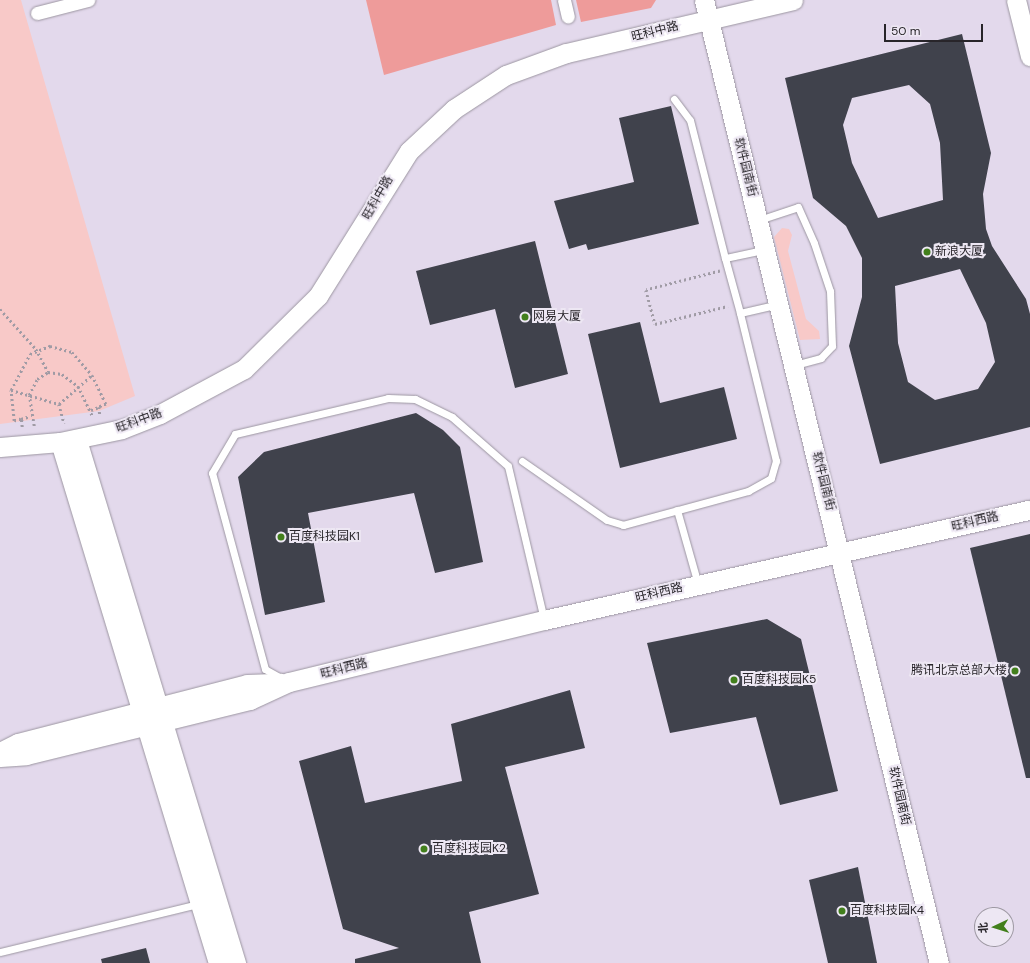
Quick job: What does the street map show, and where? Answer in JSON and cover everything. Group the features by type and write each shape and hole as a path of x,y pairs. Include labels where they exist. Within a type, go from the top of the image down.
{"street":[{"path":"37,13 88,0"},
{"path":"564,0 568,17"},
{"name":"软件园南街","path":"704,0 841,554 939,963"},
{"name":"旺科中路","path":"0,447 68,441 160,414 244,369 266,350 318,296 409,151 477,92 530,63 708,19 793,0"},
{"path":"1016,0 1030,56"},
{"path":"68,441 152,716 236,963"},
{"name":"旺科西路","path":"152,716 247,684 289,682 698,584 841,554 1030,510"},
{"path":"0,752 18,744 152,716"},
{"path":"0,757 26,756 152,716"},
{"path":"152,716 218,963"}],"lane":[{"path":"522,461 607,520 623,525 748,491 771,478 776,462 738,304 690,120 674,99"},
{"path":"758,220 798,207 814,243 830,291 832,346 821,358 794,365"},
{"path":"725,258 765,250"},
{"path":"740,313 778,304"},
{"path":"289,682 265,669 212,473 235,434 388,398 415,399 452,417 508,466 544,620"},
{"path":"677,510 698,584"},
{"path":"0,952 201,904"}],"path":[{"path":"728,268 646,290 655,324 738,304"},
{"path":"0,309 36,349 48,372"},
{"path":"30,416 14,421 11,390 24,362 36,349 50,346 72,352 92,375 106,404 91,410"},
{"path":"34,426 30,416 29,395 37,379 48,372 62,374 78,386 91,410 93,417"},
{"path":"59,404 92,375"},
{"path":"11,390 59,404"},
{"path":"59,404 64,423"},
{"path":"99,407 100,415"},
{"path":"21,419 22,427"}],"shaded area":[{"path":"0,0 1030,0 1030,963 0,963"},
{"path":"0,0 21,0 135,396 99,411 0,424"},
{"path":"366,0 551,0 556,25 384,75"},
{"path":"576,0 656,0 651,8 581,22"},
{"path":"782,228 789,229 792,235 788,251 806,319 819,331 820,339 800,340 774,237"}],"building":[{"name":"新浪大厦","path":"962,34 991,153 983,194 986,229 992,246 1026,299 1030,314 1030,427 880,464 849,346 862,297 862,258 846,226 813,198 785,78","holes":["909,85 930,104 940,143 943,200 878,218 852,163 843,125 852,98","960,269 986,323 995,362 978,389 935,400 908,382 898,343 895,286"]},
{"path":"671,106 699,224 588,250 586,244 569,249 554,201 634,182 619,118"},
{"name":"网易大厦","path":"535,241 568,374 515,388 495,309 430,325 416,271"},
{"name":"网易大厦","path":"640,322 660,403 724,387 737,439 620,468 588,334"},
{"name":"百度科技园K1","path":"416,413 443,430 460,447 483,562 435,573 414,493 308,513 325,602 265,615 238,477 264,452"},
{"name":"腾讯北京总部大楼","path":"1030,534 1030,778 1026,778 970,548"},
{"name":"百度科技园K5","path":"767,619 801,639 838,791 780,805 756,717 670,733 647,643"},
{"name":"百度科技园K2","path":"570,690 585,748 505,767 539,894 469,912 481,963 355,963 355,959 399,948 343,929 299,761 351,746 365,803 462,781 451,724"},
{"name":"百度科技园K4","path":"858,867 877,963 828,963 809,880"},
{"path":"146,948 150,963 102,963 101,959"}],"place":[{"name":"新浪大厦","path":"927,252"},
{"name":"网易大厦","path":"525,317"},
{"name":"百度科技园K1","path":"281,537"},
{"name":"腾讯北京总部大楼","path":"1015,671"},
{"name":"百度科技园K5","path":"734,680"},
{"name":"百度科技园K2","path":"424,849"},
{"name":"百度科技园K4","path":"842,911"}]}
